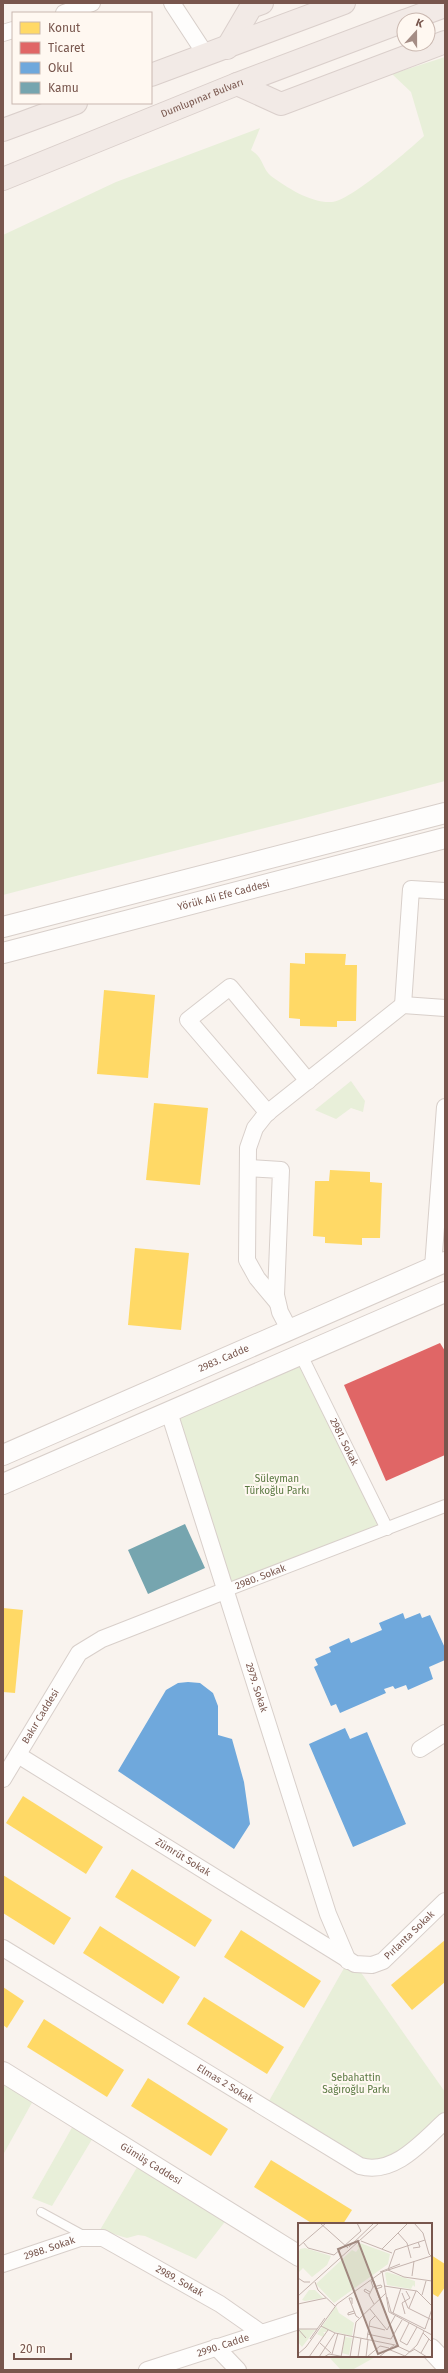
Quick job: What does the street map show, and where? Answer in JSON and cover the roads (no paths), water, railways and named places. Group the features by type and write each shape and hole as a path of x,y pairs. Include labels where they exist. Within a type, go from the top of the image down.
{"highway":[{"path":"227,48 252,7 262,3"},
{"path":"152,76 344,3"},
{"path":"429,12 445,6"},
{"name":"Dumlupınar Bulvarı","path":"3,179 237,84 396,24"},
{"path":"237,84 281,104 445,42"},
{"path":"3,130 73,104"}],"street":[{"path":"67,12 92,3"},
{"path":"172,3 206,55"},
{"path":"3,927 445,813"},
{"name":"Yörük Ali Efe Caddesi","path":"3,953 445,838"},
{"path":"403,1005 411,889 445,891"},
{"path":"268,1113 188,1020 230,987 308,1081"},
{"path":"301,1355 277,1302 257,1278 247,1260 248,1148 253,1131 268,1113 403,1005 445,1008"},
{"path":"439,1264 445,1108"},
{"path":"248,1168 281,1170 277,1302"},
{"name":"2983. Cadde","path":"3,1455 290,1331 439,1264"},
{"path":"3,1484 445,1292"},
{"name":"2981. Sokak","path":"301,1355 386,1528"},
{"name":"2979. Sokak","path":"169,1412 227,1590 328,1914 348,1961"},
{"name":"2980. Sokak","path":"79,1653 102,1639 445,1506"},
{"name":"Bakır Caddesi","path":"3,1780 79,1653"},
{"path":"420,1749 445,1733"},
{"name":"Zümrüt Sokak","path":"18,1755 348,1961"},
{"name":"Pırlanta Sokak","path":"348,1961 364,1966 383,1961 445,1902"},
{"name":"Elmas 2 Sokak","path":"3,1948 360,2166 380,2166 399,2161 444,2125"},
{"name":"Gümüş Caddesi","path":"3,2072 298,2255"},
{"name":"2988. Sokak","path":"3,2264 92,2237"},
{"name":"2989. Sokak","path":"92,2237 111,2241 213,2300 260,2332"},
{"name":"2990. Cadde","path":"147,2370 260,2332 298,2321"},
{"path":"216,2347 238,2370"},
{"path":"432,2350 445,2364"}],"lane":[{"path":"41,2212 92,2237"}],"park label":[{"name":"Süleyman Türkoğlu Parkı","path":"277,1484"},
{"name":"Sebahattin Sağıroğlu Parkı","path":"356,2084"}]}
